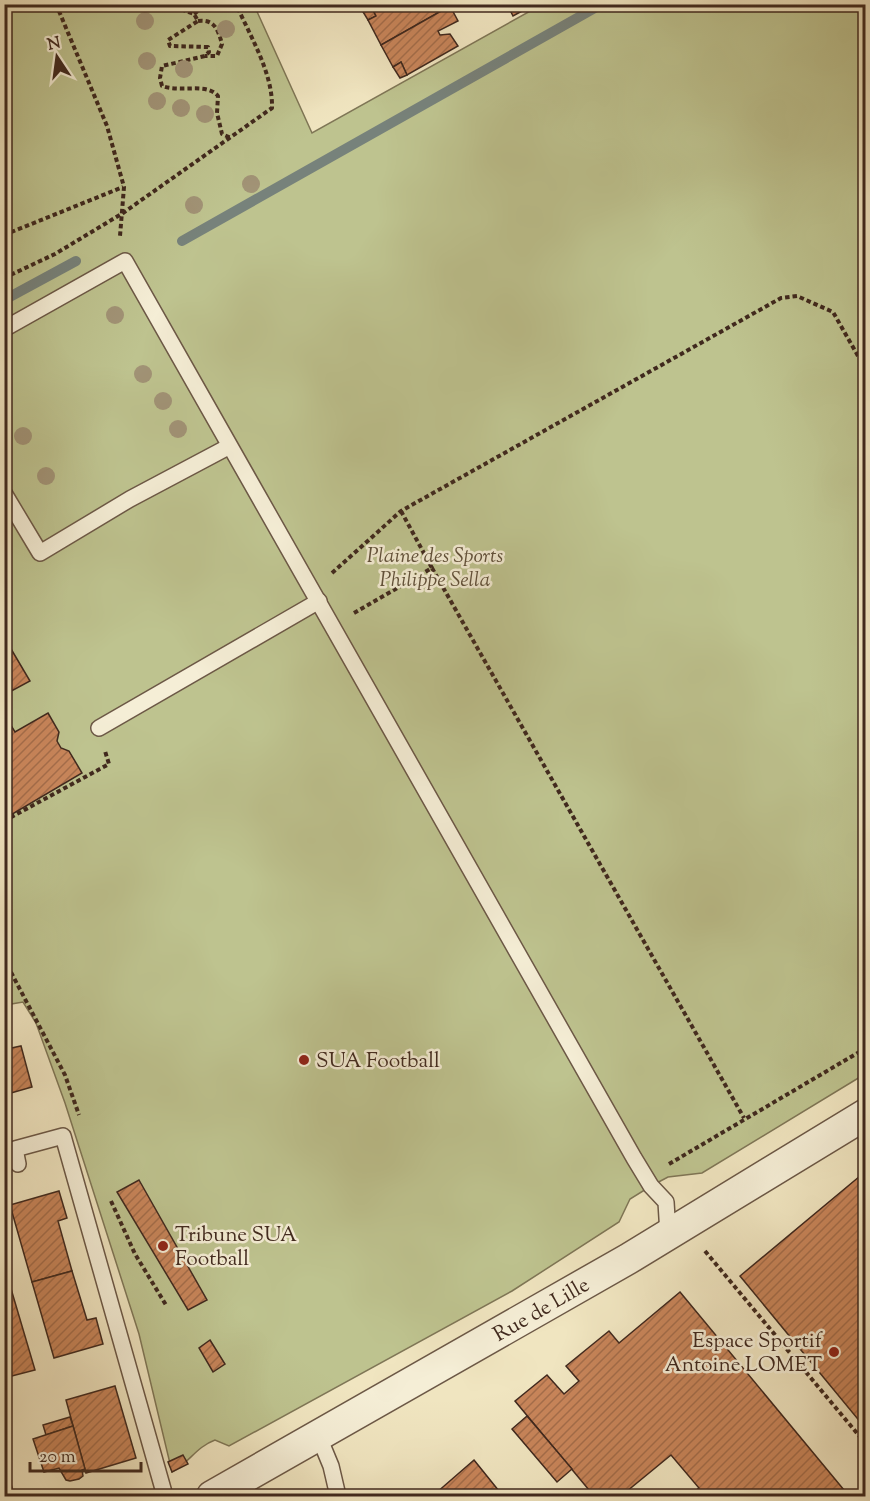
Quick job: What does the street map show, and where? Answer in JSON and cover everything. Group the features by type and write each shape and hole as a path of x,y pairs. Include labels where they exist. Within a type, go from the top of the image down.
{"street":[{"name":"Rue de Lille","path":"212,1497 675,1229 866,1114"}],"lane":[{"path":"4,329 125,261 228,447 333,625 634,1158 651,1186 666,1202 675,1229"},
{"path":"4,493 40,553 130,499 228,447"},
{"path":"99,728 319,602"},
{"path":"18,1164 15,1149 63,1136 165,1497"},
{"path":"319,1437 331,1466 338,1497"}],"path":[{"path":"56,4 107,126 124,187 120,227 121,250 125,261"},
{"path":"177,4 178,8 194,14 198,21"},
{"path":"194,14 207,4"},
{"path":"4,278 55,254 123,213 272,108 267,75 236,4"},
{"path":"205,56 209,52 208,47 174,48 168,43 198,21 207,20 214,24 222,44 217,56 205,56 162,66 160,78 162,86 174,90 204,87 212,89 218,96 217,113 222,134 231,138"},
{"path":"4,236 124,187"},
{"path":"310,585 346,562 401,511 780,298 797,296 833,312 866,370"},
{"path":"401,511 744,1118"},
{"path":"333,625 432,568"},
{"path":"4,821 109,764 99,728"},
{"path":"663,1168 744,1118 866,1048"},
{"path":"675,1229 866,1444"}],"green space":[{"name":"Plaine des Sports Philippe Sella","path":"5,5 254,5 312,133 541,5 865,5 865,1074 702,1173 668,1177 651,1186 630,1199 619,1222 512,1291 229,1446 215,1440 208,1443 172,1472 139,1334 65,1103 36,1023 23,1002 5,1005"}],"building":[{"path":"370,4 376,16 368,20 360,7"},
{"path":"370,4 449,4 450,6 381,45 368,20 376,16"},
{"path":"507,4 535,4 513,16"},
{"path":"450,6 458,21 438,31 440,35 450,34 458,46 407,75 401,62 393,67 381,45"},
{"path":"401,62 407,75 400,78 393,67"},
{"path":"4,637 30,681 4,695"},
{"path":"48,713 59,732 57,741 61,748 69,751 82,773 4,819 4,714 15,732"},
{"path":"4,1041 7,1049 21,1046 32,1087 4,1095"},
{"name":"Espace Sportif Antoine LOMET","path":"866,1171 866,1429 740,1276"},
{"name":"Tribune SUA Football","path":"139,1180 207,1300 188,1310 117,1192"},
{"path":"59,1191 67,1218 58,1221 72,1271 32,1282 10,1205"},
{"path":"4,1265 35,1370 4,1378"},
{"path":"72,1271 87,1320 96,1318 103,1344 54,1358 32,1282"},
{"path":"680,1292 849,1496 688,1496 699,1488 671,1455 621,1496 594,1496 515,1401 547,1375 564,1394 579,1381 566,1366 609,1331 619,1343"},
{"path":"210,1340 225,1364 213,1372 199,1348"},
{"path":"115,1386 136,1458 86,1473 66,1400"},
{"path":"527,1416 572,1469 557,1482 512,1429"},
{"path":"70,1417 73,1426 46,1435 43,1425"},
{"path":"73,1426 85,1469 82,1470 83,1476 70,1481 66,1480 59,1468 44,1472 33,1439"},
{"path":"183,1455 188,1464 172,1472 168,1462"},
{"path":"474,1460 503,1496 436,1493"},
{"path":"9,1476 14,1496 4,1496 4,1477"},
{"path":"409,1490 436,1493 480,1496 408,1496"}],"waterway":[{"path":"182,241 602,4"},
{"path":"4,300 76,261"}],"place":[{"name":"SUA Football","path":"304,1060"},
{"name":"Tribune SUA Football","path":"163,1246"},
{"name":"Espace Sportif Antoine LOMET","path":"834,1352"}]}
